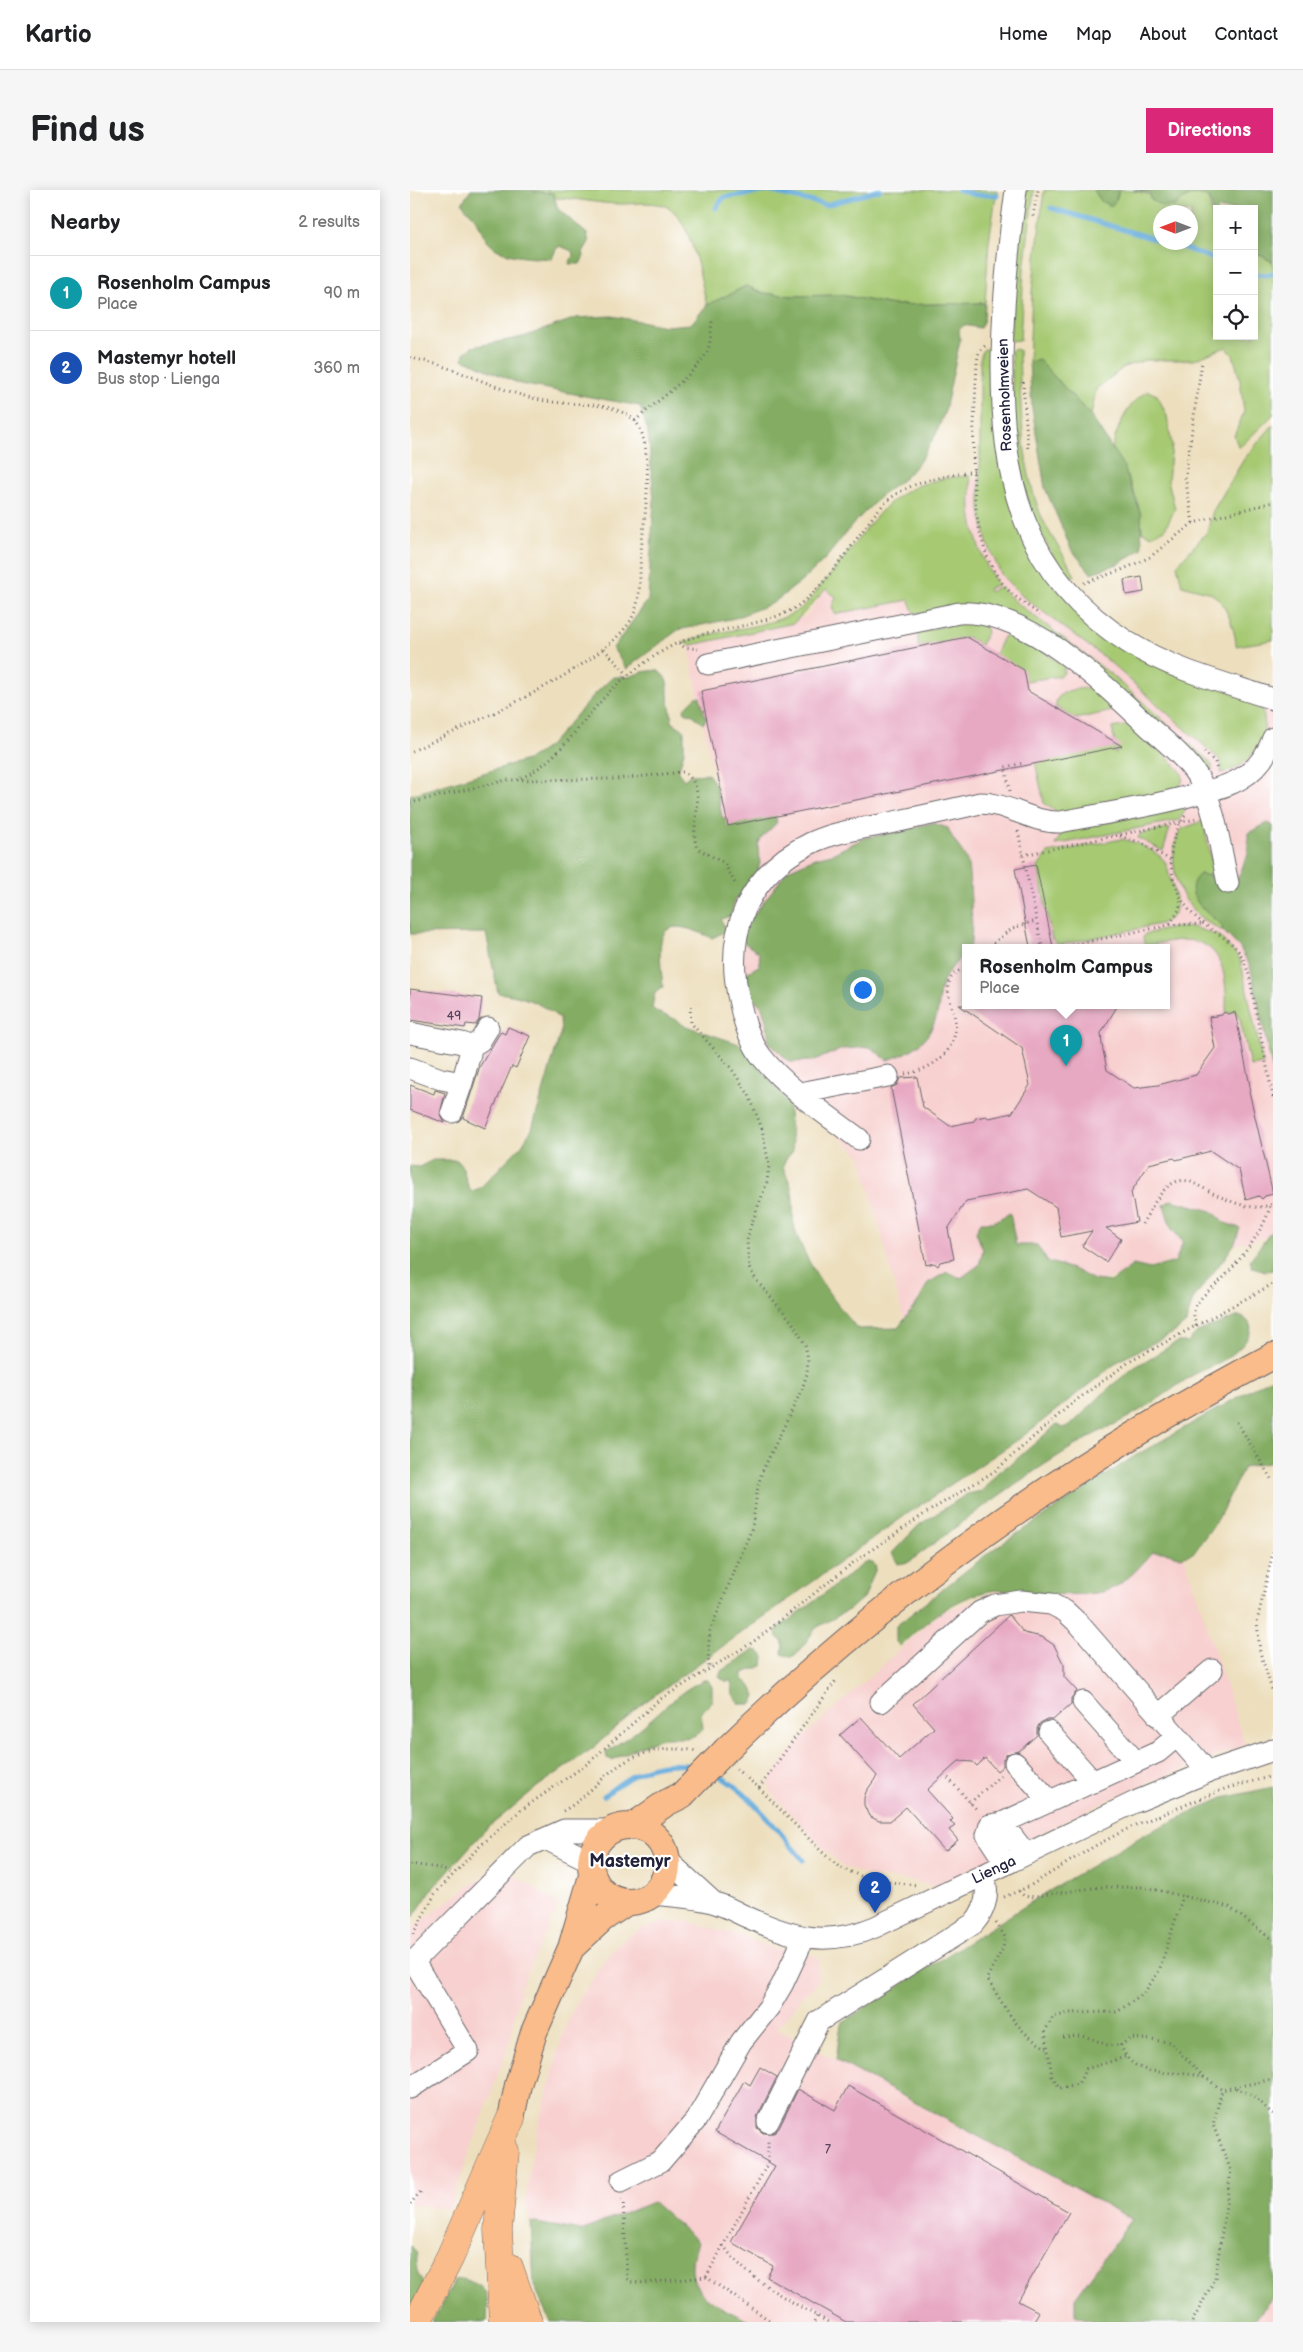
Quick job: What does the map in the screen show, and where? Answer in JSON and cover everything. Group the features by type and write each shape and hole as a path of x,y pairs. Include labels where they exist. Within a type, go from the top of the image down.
{"highway":[{"path":"503,2322 498,2230 502,2168 511,2118"},
{"path":"417,2322 450,2257 511,2118"},
{"path":"498,2230 514,2285 528,2322"}],"main road":[{"path":"511,2118 518,2084 534,2032 571,1948 596,1843 682,1795 719,1755 804,1675 975,1539 1142,1428 1211,1388 1273,1356"},
{"path":"591,1869 596,1884 610,1897 627,1902 640,1900 652,1894 665,1875 663,1851 682,1795"},
{"path":"622,1828 648,1831 663,1851"},
{"path":"571,1948 602,1920 627,1902"}],"street":[{"name":"Rosenholmveien","path":"1016,190 1004,292 1002,376 1005,444 1010,477 1022,518 1045,560 1078,583 1098,621 1145,651 1203,676 1273,699"},
{"path":"708,664 960,613 988,614 1028,631 1057,648 1096,678 1189,765 1205,792 1228,883"},
{"path":"859,1139 774,1071 750,1038 744,1020 735,980 734,958 736,938 744,907 758,887 782,861 812,843 842,833 980,804 993,804 1044,821 1060,822 1205,792 1226,786 1252,770 1264,757 1273,738"},
{"path":"470,1047 480,1040 488,1028"},
{"path":"410,1033 451,1040 470,1047"},
{"path":"452,1112 462,1083 470,1054 470,1047"},
{"path":"410,1068 441,1079 462,1083"},
{"path":"800,1093 888,1076"},
{"path":"880,1702 980,1612 1006,1602 1036,1601 1065,1610 1208,1772"},
{"path":"1158,1716 1212,1670"},
{"path":"1084,1702 1136,1762"},
{"path":"1049,1732 1093,1782"},
{"path":"1006,1864 986,1835 996,1824 1158,1752 1176,1737"},
{"name":"Lienga","path":"652,1894 712,1901 769,1927 802,1938 837,1938 866,1930 1121,1808 1208,1772 1273,1750"},
{"path":"1015,1763 1050,1801"},
{"path":"996,1824 1026,1854"},
{"path":"410,2088 468,2051 416,1965 418,1957 523,1850 536,1841 564,1830 622,1828"},
{"path":"546,1838 591,1869"},
{"name":"Lienga","path":"663,1851 712,1901"},
{"path":"768,2122 819,2021 973,1924 982,1913 987,1891 984,1874"},
{"path":"622,2181 660,2162 696,2120 742,2042 769,2007 782,1985 802,1938"}],"path":[{"path":"1033,220 1038,190"},
{"path":"635,421 676,386 707,352 711,339 712,321"},
{"path":"410,358 440,364 547,401 602,407 622,413 635,421 641,435 647,474 639,596 628,625 604,649 559,678 410,752"},
{"path":"1193,522 1186,491 1185,470 1202,362"},
{"path":"1023,378 1029,456"},
{"path":"521,778 551,760 590,713 628,675 692,637 776,616 794,608 836,566 875,513 890,498 909,487 930,480 974,471"},
{"path":"1078,583 1124,569 1150,556 1193,522 1273,502"},
{"path":"1078,583 1090,587"},
{"path":"679,643 684,647 692,648"},
{"path":"604,649 628,675"},
{"path":"410,803 521,778 617,779 683,772 692,777 698,802 696,845 700,850 724,863 729,869 744,907"},
{"path":"1205,792 1180,823 1172,843 1170,860 1181,897 1192,913 1204,924 1226,938 1243,958 1250,979 1273,1097"},
{"path":"1023,855 1180,823 1212,814"},
{"path":"1120,835 1142,843 1170,860"},
{"path":"1026,867 1041,944"},
{"path":"1170,925 1179,910 1181,897"},
{"path":"993,944 1004,932 1020,925 1037,921"},
{"path":"1077,944 1170,925 1204,924"},
{"path":"888,1076 915,1072 931,1066 949,1050 954,1034 955,1022 949,995 949,985 951,977 962,970"},
{"path":"690,1006 691,1023 731,1068 749,1095 762,1129 768,1164 767,1182 748,1235 747,1253 749,1268 756,1281 775,1300 796,1329 807,1350 809,1367 802,1389 762,1472 752,1528 710,1631 709,1668"},
{"path":"1142,1224 1166,1188 1182,1180 1191,1182 1240,1204 1255,1207 1271,1205 1265,1221 1249,1246 1226,1275 1205,1294 1196,1306 1194,1313 1196,1326"},
{"path":"411,1938 431,1900 452,1874 490,1836 521,1810 574,1774 658,1700 753,1642 839,1573 890,1537 994,1471 1065,1409 1112,1374 1144,1353 1273,1284"},
{"path":"1237,1422 1273,1482"},
{"path":"1273,1552 1257,1622 1260,1652 1273,1693"},
{"path":"759,1788 841,1672"},
{"path":"560,1813 582,1798 619,1765 637,1755 669,1749 719,1755 759,1788 831,1861 844,1870 870,1880 912,1884 923,1887"},
{"path":"1000,1898 1019,1891 1125,1830 1227,1788 1273,1776"},
{"path":"948,1778 996,1824"},
{"path":"410,1864 438,1868 452,1874"},
{"path":"1019,1891 1024,1896 1029,1897 1100,1887 1144,1887 1228,1907 1273,1940"},
{"path":"1125,2057 1086,2069 1078,2084 1060,2088 1052,2076 1045,2031 1053,2017 1070,2013 1117,2012 1144,1993 1159,1972 1184,1896"},
{"path":"982,1913 1001,1928 1005,1937 1003,1948 987,1978 1010,2016 1034,2042 1047,2048"},
{"path":"1063,2038 1079,2036 1098,2041 1110,2047 1121,2045 1131,2038 1170,2042 1204,2077 1222,2090 1273,2079"},
{"path":"1121,2045 1125,2057 1131,2063 1143,2069 1204,2077"},
{"path":"1235,2088 1252,2095 1273,2114"},
{"path":"1192,2322 1214,2279 1231,2171 1212,2125 1222,2090"},
{"path":"706,2277 768,2163"},
{"path":"622,2181 629,2280 644,2283 706,2277 772,2322"},
{"path":"410,2204 423,2189"},
{"path":"723,2245 735,2261 750,2274 828,2322"},
{"path":"814,2322 817,2316"}],"shaded area":[{"path":"980,478 1046,586 1235,702 1273,712 1273,1235 907,1332 861,1156 797,1099 732,1009 758,875 724,831 688,643 807,616 830,583 944,485"},
{"path":"1166,1499 1245,1745 1130,1790 991,1857 938,1888 911,1880 871,1877 843,1866 823,1849 770,1791 769,1783 773,1775 799,1741 940,1613 1008,1588"},
{"path":"502,1867 559,1904 520,1988 510,2041 449,2209 410,2204 410,1930 467,1887"},
{"path":"685,1921 741,1936 775,1949 819,1957 817,1982 814,1987 803,1995 777,2029 1132,2219 1075,2298 1112,2322 750,2322 703,2295 694,2286 692,2264 698,2242 654,2202 581,2231 531,2222 525,2202 534,2144 563,2033 576,2003 607,1957 621,1941 643,1928 662,1923"},
{"path":"1273,2280 1273,2322 1238,2322"}],"green space":[{"path":"471,190 532,190 534,192 553,193 558,209 587,234 589,242 583,252 584,256 580,264 569,264 573,256 572,251 560,246 556,249 552,259 518,256 494,248 486,240 476,219 462,203"},
{"path":"532,190 997,190 989,241 985,303 893,305 841,295 792,296 763,293 746,286 707,305 694,250 688,235 682,222 674,212 665,206 649,203 612,204 555,198 553,193 534,192"},
{"path":"1025,190 1034,190 1024,269 1020,340 1010,341 1012,294"},
{"path":"1044,190 1094,190 1098,196 1116,200 1119,190 1134,191 1173,205 1153,205 1153,250 1198,250 1198,205 1176,205 1190,196 1199,194 1209,197 1213,227 1213,340 1258,340 1258,254 1273,262 1273,415 1239,448 1234,436 1244,412 1240,380 1233,355 1226,347 1193,360 1145,360 1124,367 1096,389 1091,416 1039,360 1029,362 1032,291"},
{"path":"1094,190 1119,190 1116,200 1111,206 1101,201"},
{"path":"1133,190 1273,190 1273,262 1258,254 1258,205 1213,205 1213,227 1212,205 1209,197 1199,194 1187,197 1176,205 1160,205 1151,200 1150,193"},
{"path":"746,286 763,293 792,296 841,295 893,305 985,303 984,320 980,328 964,325 959,330 960,340 945,411 936,434 920,461 906,477 883,494 854,523 826,558 802,581 773,603 735,618 678,630 626,669 613,648 648,600 654,500 648,432 640,406 520,384 463,359 464,353 472,347 523,337 576,318 612,316 666,326 691,324 707,305"},
{"path":"993,349 995,391 1054,588 1262,710 1264,730 1261,740 1248,759 1240,766 1231,771 1221,773 1222,765 1218,758 1105,658 1022,596 1002,576 987,543 980,509 980,360 982,351"},
{"path":"1013,349 1019,350 1021,412 1025,453 1033,493 1040,513 1052,537 1075,576 1068,577 1053,556 1032,517 1015,447 1011,351"},
{"path":"1039,360 1091,416 1124,467 1141,514 1142,549 1118,564 1091,573 1071,549 1045,488 1032,408 1029,362"},
{"path":"1148,391 1157,395 1167,416 1172,445 1168,480 1175,509 1165,529 1152,536 1142,531 1139,509 1132,488 1112,449 1124,416 1129,408"},
{"path":"1273,425 1273,640 1236,646 1232,626 1222,604 1212,594 1182,585 1177,565 1207,532 1213,511 1244,459"},
{"path":"970,476 971,511 974,531 984,559 998,584 988,589 990,592 999,586 1017,603 1112,675 1209,761 1212,771 1050,634 916,613 912,609 909,600 835,614 832,607 836,597 826,589 794,623 692,645 683,643 788,616 807,603 870,524 900,496 918,486 941,479"},
{"path":"962,622 984,624 987,632 981,645 967,637 918,647 918,632"},
{"path":"1013,632 1064,665 1064,673 1060,676 1026,681 995,654 1003,637"},
{"path":"657,670 663,675 667,683 672,722 684,730 684,752 678,772 684,780 690,775 708,774 716,785 722,817 730,821 775,814 777,822 763,836 759,843 760,862 752,884 740,897 735,899 731,916 721,919 726,931 712,938 693,930 679,927 669,929 664,934 660,956 663,987 655,993 652,1008 659,1013 676,1019 683,1025 742,1045 788,1103 793,1151 785,1162 784,1169 792,1193 796,1233 822,1284 858,1329 898,1328 920,1299 928,1283 947,1272 961,1278 979,1265 983,1250 976,1232 981,1222 993,1222 1010,1213 1016,1245 1037,1245 1047,1261 1075,1270 1094,1280 1111,1282 1133,1265 1150,1269 1175,1262 1183,1242 1171,1228 1164,1205 1171,1200 1212,1211 1225,1223 1240,1228 1235,1243 1193,1299 1186,1323 1175,1332 1120,1360 1022,1437 910,1512 645,1702 593,1748 537,1787 484,1831 432,1889 410,1922 410,1166 419,1167 433,1160 457,1160 472,1191 480,1188 522,1145 532,1129 561,1031 560,1019 546,1008 523,998 498,993 486,933 410,934 410,795 530,759 549,746 596,693 613,677 629,677 642,672"},
{"path":"1019,687 1112,741 1115,754 1117,753 1112,728 1130,725 1136,727 1179,769 1183,779 1181,785 1177,790 1060,815 1044,803"},
{"path":"1093,688 1114,706 1113,711 1075,719 1056,707 1057,701 1062,694 1072,690"},
{"path":"696,697 700,697 706,719 703,724 693,715 685,712 684,709"},
{"path":"1183,807 1187,808 1179,820 1055,845 1063,831"},
{"path":"1203,821 1215,877 1210,874 1193,887 1194,894 1199,904 1207,913 1223,925 1223,931 1205,921 1192,908 1179,887 1176,875 1174,851 1181,829"},
{"path":"932,823 948,828 963,853 968,867 972,929 970,944 962,944 962,955 943,981 938,1011 930,1032 925,1039 912,1049 887,1060 870,1047 843,1049 812,1061 790,1062 769,1043 767,1024 762,1007 750,995 745,974 760,965 759,953 743,942 745,926 788,870 815,858 832,854 864,838"},
{"path":"1268,823 1273,826 1273,1072 1250,966 1240,948 1223,931 1222,925 1203,909 1192,888 1194,881 1200,874 1215,877 1226,889 1236,882 1248,854 1248,833"},
{"path":"1170,828 1163,851 1138,838 1140,834"},
{"path":"1122,839 1147,848 1165,861 1176,898 1176,910 1173,916 1160,924 1058,944 1052,939 1038,867 1048,853"},
{"path":"1193,927 1219,936 1240,959 1263,1064 1250,1066 1239,1015 1234,1011 1229,1013 1226,1011 1224,975 1216,954 1198,942 1184,940 1144,944 1143,938 1145,934 1173,928"},
{"path":"1273,1229 1273,1270 1266,1271 1252,1267 1250,1260"},
{"path":"1239,1316 1246,1319 1250,1324 1250,1334 1243,1344 1229,1357 1193,1375 1144,1408 1069,1449 999,1496 909,1562 898,1564 892,1553 919,1525 967,1494 982,1491 998,1472 1011,1464 1057,1424 1063,1428 1072,1424 1111,1386 1135,1367 1177,1342 1188,1342 1197,1332"},
{"path":"1273,1377 1273,1462 1244,1467 1218,1519 1193,1553 1181,1557 1165,1552 1153,1552 1124,1581 1105,1591 1083,1594 1058,1594 990,1591 977,1594 964,1599 930,1619 900,1646 896,1642 896,1626 991,1551 1135,1456"},
{"path":"866,1562 873,1562 876,1568 865,1596 850,1609 816,1628 798,1653 791,1657 782,1654 783,1642 777,1637 776,1630"},
{"path":"753,1650 759,1651 764,1657 763,1666 743,1673 743,1679 750,1685 756,1696 752,1704 739,1704 733,1694 731,1681 725,1681 719,1676 721,1671"},
{"path":"704,1680 708,1680 712,1687 712,1703 701,1712 703,1728 699,1733 683,1738 659,1739 612,1760 607,1758 606,1753 638,1730 686,1690"},
{"path":"1273,1787 1273,2298 1252,2322 1096,2322 1075,2315 1075,2298 1132,2219 836,2060 841,2023 1044,1894 1147,1833 1223,1798"},
{"path":"653,2202 698,2242 692,2262 693,2276 703,2294 720,2307 750,2322 551,2322 534,2285 531,2222 581,2231"},
{"path":"410,2246 415,2251 418,2273 425,2285 410,2310"},
{"path":"461,2279 477,2285 485,2293 487,2298 487,2322 432,2322 455,2280"}],"building":[{"path":"1142,577 1144,592 1126,595 1124,580"},
{"path":"967,637 1024,670 1028,691 1122,746 728,826 701,691"},
{"path":"1036,865 1052,944 1029,944 1015,869"},
{"path":"410,989 482,998 479,1020 475,1025 466,1024 465,1028 410,1020"},
{"path":"965,1009 1116,1009 1101,1033 1107,1070 1134,1088 1158,1085 1196,1075 1215,1048 1209,1017 1222,1015 1224,1012 1228,1014 1235,1012 1251,1091 1249,1091 1273,1194 1262,1199 1259,1196 1246,1200 1239,1170 1211,1151 1176,1160 1174,1158 1149,1164 1131,1192 1137,1222 1106,1228 1121,1239 1106,1262 1082,1246 1092,1231 1061,1237 1056,1207 1028,1189 966,1201 948,1229 954,1259 940,1262 938,1266 934,1263 926,1265 891,1088 897,1085 900,1078 917,1077 923,1107 950,1126 974,1121 976,1118 986,1116 989,1118 1012,1113 1030,1085 1022,1048"},
{"path":"508,1027 530,1036 516,1068 512,1066 485,1128 463,1118 480,1066 498,1036 501,1032 505,1034"},
{"path":"410,1085 434,1094 435,1090 445,1093 440,1114 445,1123 410,1110"},
{"path":"1009,1615 1024,1633 1042,1637 1054,1645 1064,1665 1064,1677 1077,1691 1071,1698 1071,1704 1053,1720 1046,1720 1040,1723 1037,1728 1037,1735 1019,1751 1007,1754 1003,1759 1003,1766 997,1771 985,1758 977,1766 973,1762 959,1761 927,1790 953,1819 950,1822 955,1826 949,1830 958,1840 945,1851 906,1807 890,1821 879,1821 869,1816 864,1805 864,1798 877,1776 840,1735 861,1717 899,1759 934,1728 913,1704"},
{"path":"760,2067 777,2077 757,2117 757,2128 763,2133 774,2133 779,2128 798,2089 835,2110 848,2086 1069,2212 1018,2301 1039,2312 1033,2322 846,2322 767,2277 773,2266 731,2242 775,2166 715,2132 744,2081 750,2085"}],"waterway":[{"path":"716,208 724,197 769,191 826,205 880,190"},
{"path":"959,190 975,195 997,195"},
{"path":"1051,208 1153,239"},
{"path":"1189,250 1213,259"},
{"path":"1258,274 1268,275 1273,273"},
{"path":"604,1796 625,1780 647,1769 670,1764 697,1767"},
{"path":"714,1773 739,1790 751,1801 803,1860"}],"place":[{"name":"Rosenholm Campus","path":"1066,1066"},
{"name":"Mastemyr hotell","path":"875,1913"}],"district":[{"name":"Mastemyr","path":"630,1861"}]}
